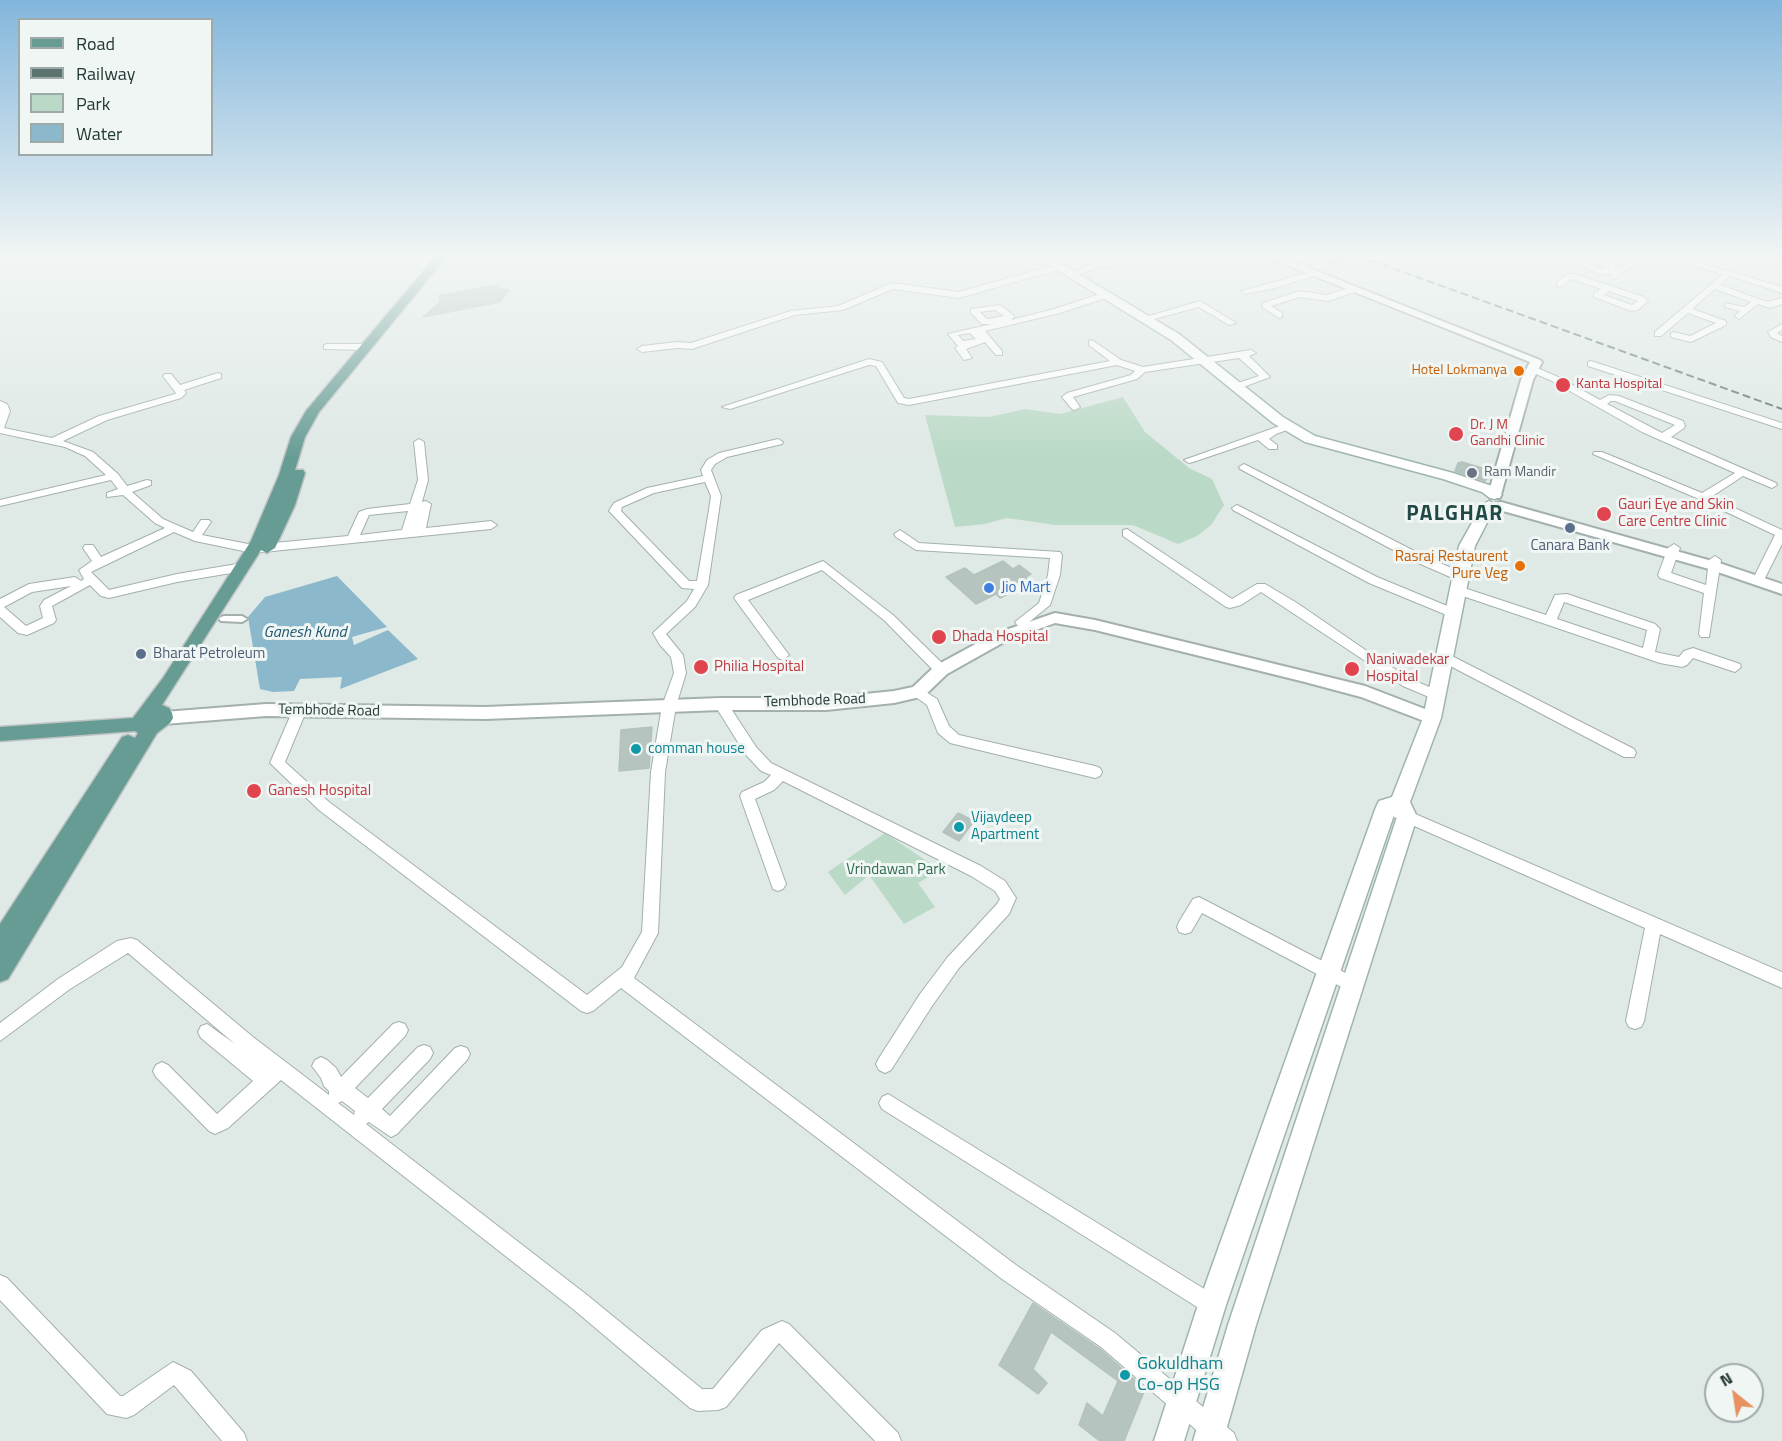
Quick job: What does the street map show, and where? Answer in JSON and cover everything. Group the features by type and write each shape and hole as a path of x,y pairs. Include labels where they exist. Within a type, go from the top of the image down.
{"main road":[{"path":"0,943 150,720 224,619 260,548 288,505 307,440 316,420 389,323"},
{"path":"1151,323 1175,337 1234,387 1289,427 1311,439 1448,476 1487,489 1498,502 1467,546 1432,718 1398,808 1328,972 1212,1305 1169,1441"},
{"path":"0,972 94,823 150,720 243,567 260,548 259,541 286,475 298,437 313,411 365,347 380,334"},
{"path":"0,734 150,720"},
{"path":"1215,1437 1292,1171 1353,985 1398,808"}],"street":[{"path":"642,349 677,345 692,346 762,323"},
{"path":"976,332 980,323"},
{"path":"957,329 976,332 997,323"},
{"path":"1441,323 1528,356 1536,362 1527,380 1498,502 1782,583"},
{"path":"1658,334 1671,323"},
{"path":"1674,334 1691,339 1721,323"},
{"path":"1782,327 1772,332 1782,339"},
{"path":"967,358 960,348 962,346 981,343 992,350 976,332"},
{"path":"1092,343 1118,362 1142,369 1247,354 1264,378 1234,387"},
{"path":"327,347 365,347"},
{"path":"728,407 869,362 879,364 901,401 909,402 1118,362"},
{"path":"1591,364 1782,426"},
{"path":"1075,407 1067,398 1070,395 1134,377 1139,375 1142,369"},
{"path":"1245,372 1258,369"},
{"path":"1532,369 1555,379 1619,417 1772,485"},
{"path":"54,441 102,418 178,396 181,393 168,376"},
{"path":"178,389 218,376"},
{"path":"1601,405 1609,398 1616,398 1678,423 1680,426 1664,437"},
{"path":"0,405 4,406 5,411 0,429 54,441 89,454 114,476 125,491 159,521 195,537 260,548 491,525"},
{"path":"1273,447 1262,438 1289,427"},
{"path":"1189,460 1289,427"},
{"path":"419,442 423,480 420,532"},
{"path":"300,709 278,763 324,806 587,1005 628,972 650,933 658,772 669,706 680,673 677,655 664,642 659,633 691,604 702,585 716,496 706,470 711,462 723,455 778,442"},
{"path":"1598,454 1703,497 1781,534 1760,578"},
{"path":"1244,467 1420,559 1459,584 1551,619 1677,662 1682,662 1688,654 1693,653 1735,667"},
{"path":"1703,497 1743,472"},
{"path":"0,503 114,476"},
{"path":"702,585 686,585 615,511 618,505 651,490 709,478"},
{"path":"111,495 147,483"},
{"path":"352,538 363,514 367,512 420,506"},
{"path":"407,533 420,506"},
{"path":"1237,508 1373,580 1453,613"},
{"path":"195,537 205,522"},
{"path":"174,528 129,542 85,570 85,573 109,594 177,578 243,567"},
{"path":"1127,533 1230,604 1261,587 1293,606 1375,663 1408,683 1436,695"},
{"path":"900,534 916,546 1056,555 1054,575 1044,606 1021,622 1025,627"},
{"path":"89,548 99,562"},
{"path":"1673,551 1664,575 1710,591"},
{"path":"1706,634 1714,563"},
{"path":"783,655 740,598 823,565 889,618 941,670"},
{"path":"1760,578 1782,589"},
{"path":"0,610 22,630 27,630 51,620 46,606 48,603 91,580"},
{"path":"0,604 29,588 75,581 78,587"},
{"path":"1551,619 1559,598 1563,597 1652,627 1654,629 1648,651"},
{"path":"1095,772 955,739 943,729 932,702 918,692 941,670 1025,627 1055,618 1095,625 1315,678 1365,692 1432,718"},
{"path":"224,619 242,619"},
{"path":"1444,657 1629,753"},
{"name":"Tembhode Road","path":"150,720 300,709 485,713 722,704 826,704 894,697 918,692"},
{"path":"722,704 751,751 766,767 976,871 1000,886 1008,898 1003,909 980,931 940,981 885,1064"},
{"path":"778,884 747,796 769,786 780,775"},
{"path":"1398,808 1782,980"},
{"path":"1185,927 1199,904 1353,985"},
{"path":"1635,1021 1654,924"},
{"path":"0,1033 64,984 123,946 131,945 240,1049 273,1075 327,1104 580,1302 698,1400 718,1399 768,1337 782,1331 890,1441"},
{"path":"621,978 1009,1272 1108,1340 1181,1402 1215,1437"},
{"path":"327,1104 399,1030"},
{"path":"207,1032 240,1049"},
{"path":"354,1125 424,1053"},
{"path":"321,1066 330,1074 330,1080 391,1128 461,1054"},
{"path":"1298,1057 1324,1069"},
{"path":"162,1071 215,1125 222,1122 273,1075"},
{"path":"888,1103 1212,1305"},
{"path":"1264,1156 1292,1171"},
{"path":"0,1285 115,1406 126,1407 173,1373 183,1379 236,1441"}],"green space":[{"path":"1123,397 1145,432 1189,468 1212,479 1224,505 1211,525 1197,536 1178,544 1133,525 1056,525 1007,518 984,524 955,527 925,415 989,417 1025,409 1060,414"},
{"name":"Vrindawan Park","path":"885,833 940,870 918,883 935,907 904,924 869,875 845,895 828,872"}],"water":[{"name":"Ganesh Kund","path":"337,576 387,627 352,637 354,645 388,630 418,659 340,689 342,677 300,679 294,691 273,692 260,689 248,617 265,597"}],"building":[{"name":"Ram Mandir","path":"1462,462 1492,471 1485,481 1455,471 1458,463"},
{"name":"Jio Mart","path":"1003,561 1013,569 1019,565 1031,574 1025,578 1032,582 1000,598 996,594 976,604 946,577 965,568 974,575"},
{"name":"comman house","path":"652,727 649,768 619,771 621,730"},
{"name":"Vijaydeep Apartment","path":"958,813 974,821 959,841 943,832"},
{"name":"Gokuldham Co-op HSG","path":"1033,1303 1100,1349 1145,1389 1124,1441 1100,1441 1079,1425 1087,1403 1103,1416 1118,1381 1051,1332 1033,1369 1047,1383 1038,1394 999,1365"}],"railway":[{"path":"1545,323 1782,409"}],"place":[{"name":"Hotel Lokmanya","path":"1519,371"},
{"name":"Kanta Hospital","path":"1563,385"},
{"name":"Dr. J M Gandhi Clinic","path":"1456,434"},
{"name":"Ram Mandir","path":"1472,473"},
{"name":"Gauri Eye and Skin Care Centre Clinic","path":"1604,514"},
{"name":"Canara Bank","path":"1570,528"},
{"name":"Rasraj Restaurent Pure Veg","path":"1520,566"},
{"name":"Jio Mart","path":"989,588"},
{"name":"Dhada Hospital","path":"939,637"},
{"name":"Bharat Petroleum","path":"141,654"},
{"name":"Philia Hospital","path":"701,667"},
{"name":"Naniwadekar Hospital","path":"1352,669"},
{"name":"comman house","path":"636,749"},
{"name":"Ganesh Hospital","path":"254,791"},
{"name":"Vijaydeep Apartment","path":"959,827"},
{"name":"Gokuldham Co-op HSG","path":"1125,1375"}],"district":[{"name":"PALGHAR","path":"1455,515"}]}
